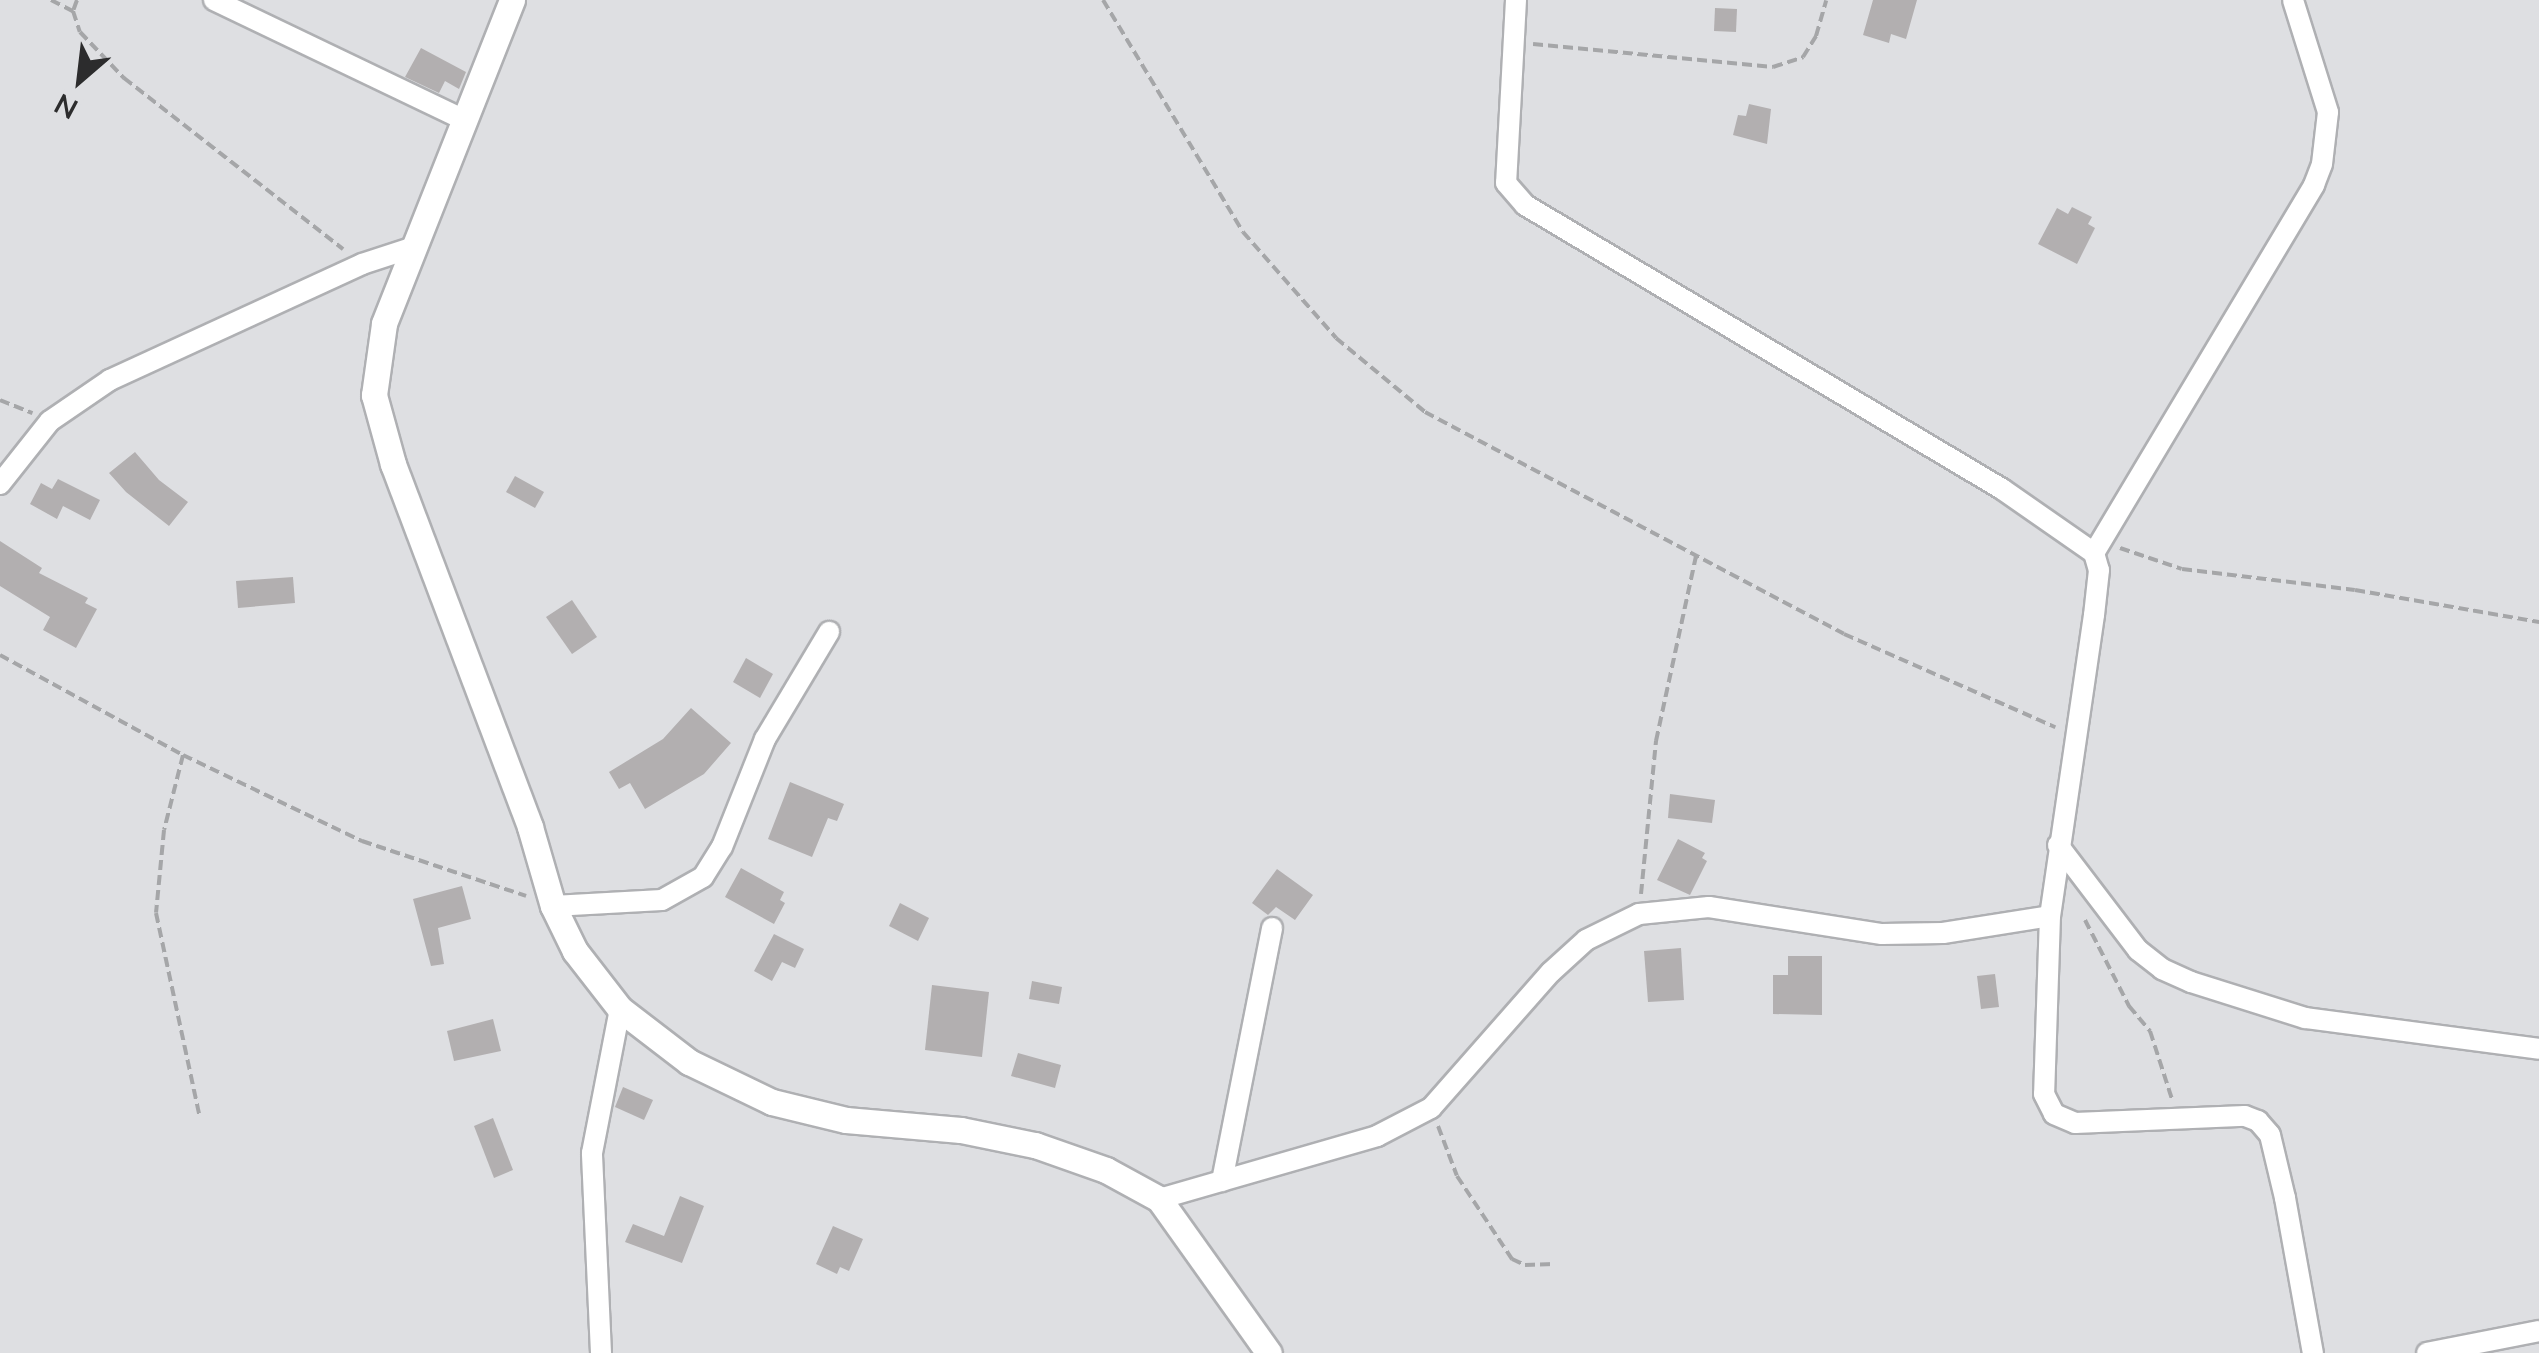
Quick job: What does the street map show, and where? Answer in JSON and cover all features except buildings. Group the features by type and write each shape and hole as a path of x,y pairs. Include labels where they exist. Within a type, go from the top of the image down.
{"street":[{"path":"214,0 464,120"},
{"path":"512,0 384,324 374,395 393,464 530,827 554,906 575,951 620,1009 688,1062 772,1102 846,1120 961,1130 1035,1145 1106,1170 1159,1199 1269,1353"},
{"path":"1516,0 1506,183 1525,205 2098,547"},
{"path":"2293,0 2328,112 2322,164 2314,185 2098,547 2094,615 2073,735 2050,916 2044,1094 2054,1114 2075,1123 2244,1116 2258,1121 2270,1134 2313,1353"},
{"path":"0,484 50,421 110,380 362,264 417,246"},
{"path":"554,906 662,900 702,876 722,847 766,738 829,632"},
{"path":"2058,845 2138,950 2162,969 2190,982 2305,1018 2539,1048"},
{"path":"1159,1199 1377,1136 1431,1108 1586,940 1639,914 1710,906 1882,934 1942,933 2050,916"},
{"path":"1222,1181 1272,928"},
{"path":"601,1353 592,1153 620,1009"},
{"path":"2427,1353 2539,1331"}],"path":[{"path":"51,0 72,12 80,32 124,78 362,264"},
{"path":"72,12 77,0"},
{"path":"1103,0 1243,232 1336,338 1425,412 1844,634 2073,735"},
{"path":"1513,42 1773,67 1803,56 1816,36 1826,0"},
{"path":"0,400 50,421"},
{"path":"2098,547 2182,568 2355,590 2539,622"},
{"path":"1639,914 1656,741 1696,556"},
{"path":"0,655 184,755 362,841 554,906"},
{"path":"184,755 164,830 156,913 199,1114"},
{"path":"2081,913 2129,1006 2150,1031 2178,1118"},
{"path":"1431,1108 1457,1176 1512,1259 1525,1265 1554,1264"}]}
